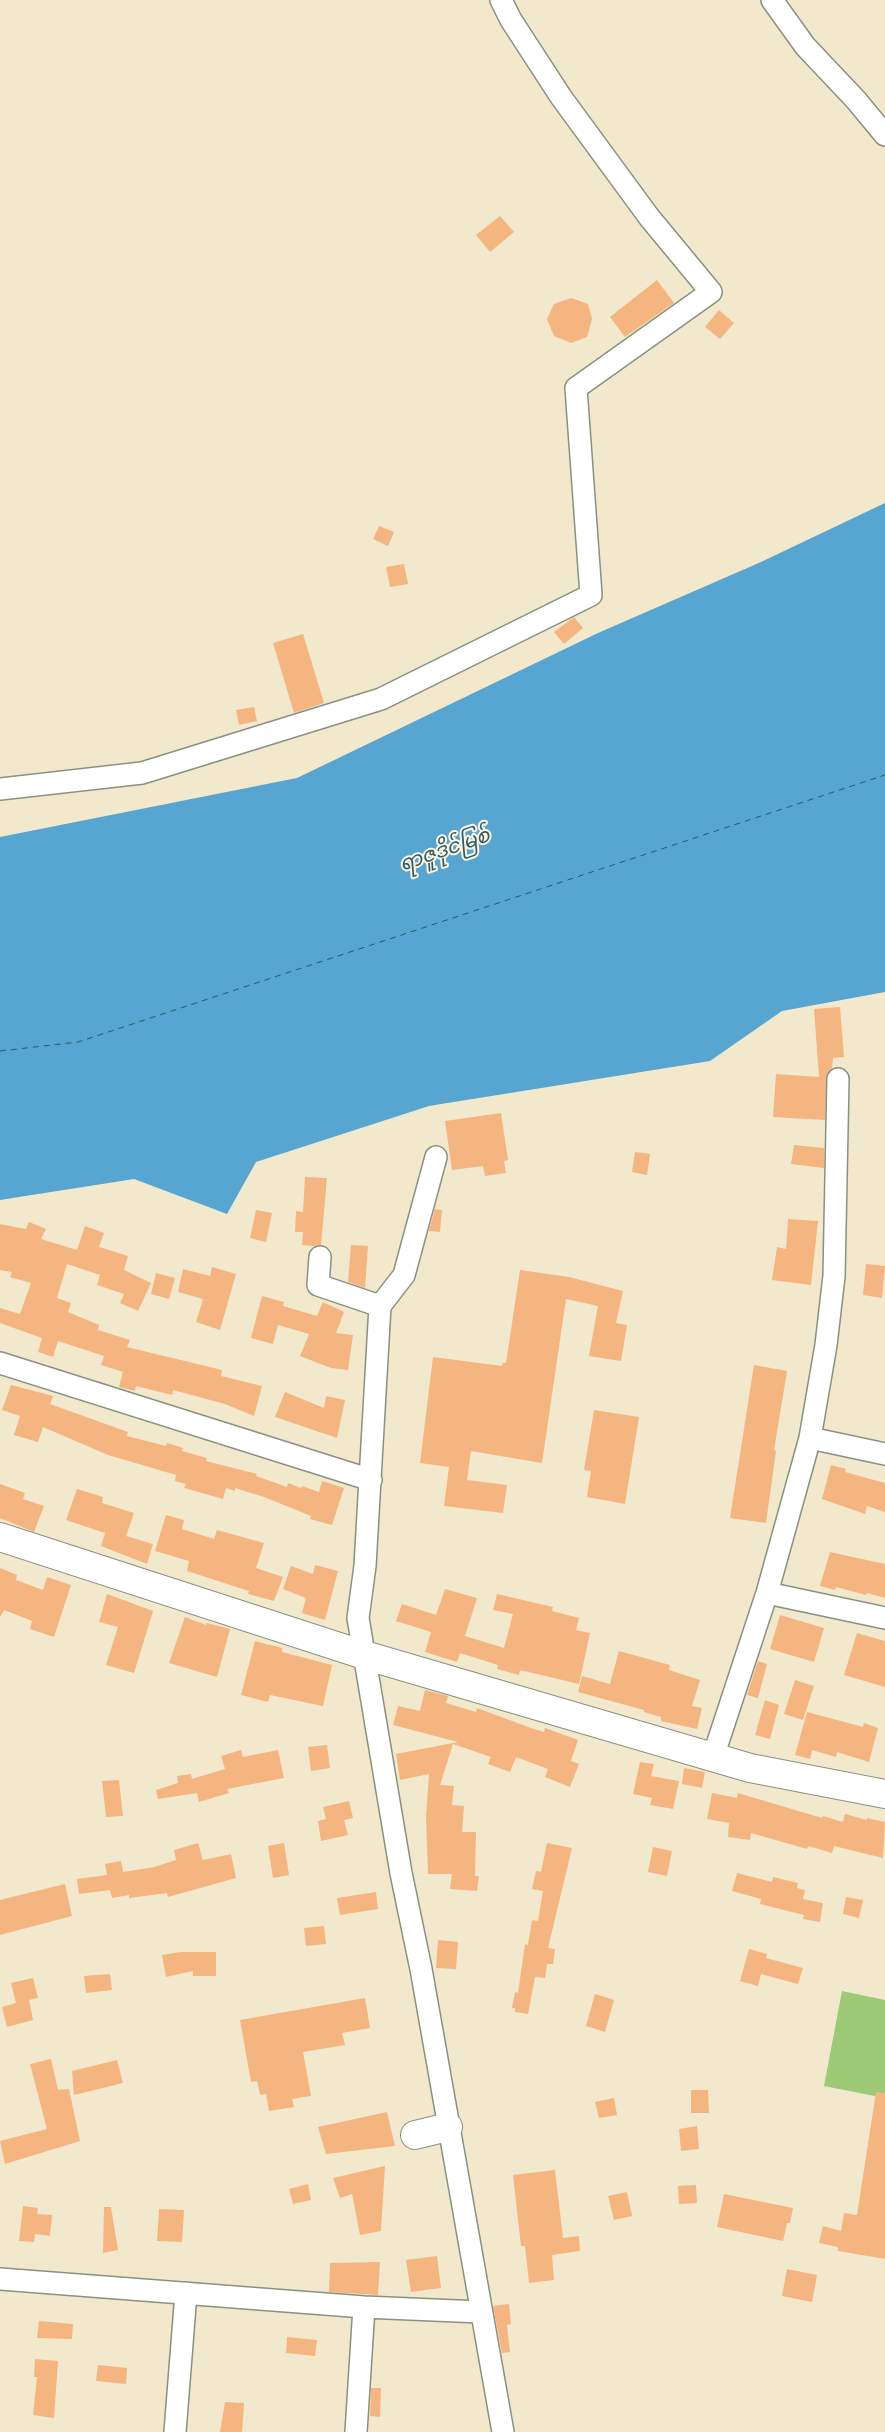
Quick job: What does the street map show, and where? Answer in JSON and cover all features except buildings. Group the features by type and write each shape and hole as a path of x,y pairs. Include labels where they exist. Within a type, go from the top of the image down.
{"street":[{"path":"0,789 142,773 381,699 591,595 576,388 711,292 649,217 560,97 511,20 501,0"},
{"path":"772,0 805,46 856,100 885,135"},
{"path":"713,1757 767,1593 810,1438 826,1345 834,1276 838,1079"},
{"path":"436,1157 404,1275 380,1306 365,1566 358,1618 401,1873 503,2432"},
{"path":"320,1256 318,1285 380,1306"},
{"path":"0,1363 371,1480"},
{"path":"810,1438 885,1454"},
{"path":"0,1537 364,1655 750,1768 885,1794"},
{"path":"767,1593 885,1618"},
{"path":"415,2135 448,2127"},
{"path":"0,2279 364,2307 480,2312"},
{"path":"175,2432 186,2293"},
{"path":"356,2432 364,2307"}],"green space":[{"path":"842,1991 885,2000 885,2098 824,2086"}],"water":[{"name":"ရာဇူဒိုင်မြစ်","path":"885,503 885,992 782,1011 710,1061 429,1106 256,1162 227,1214 134,1179 0,1200 0,837 297,778 598,633 761,562"}],"ferry route":[{"path":"0,1051 78,1042 885,775"}]}
